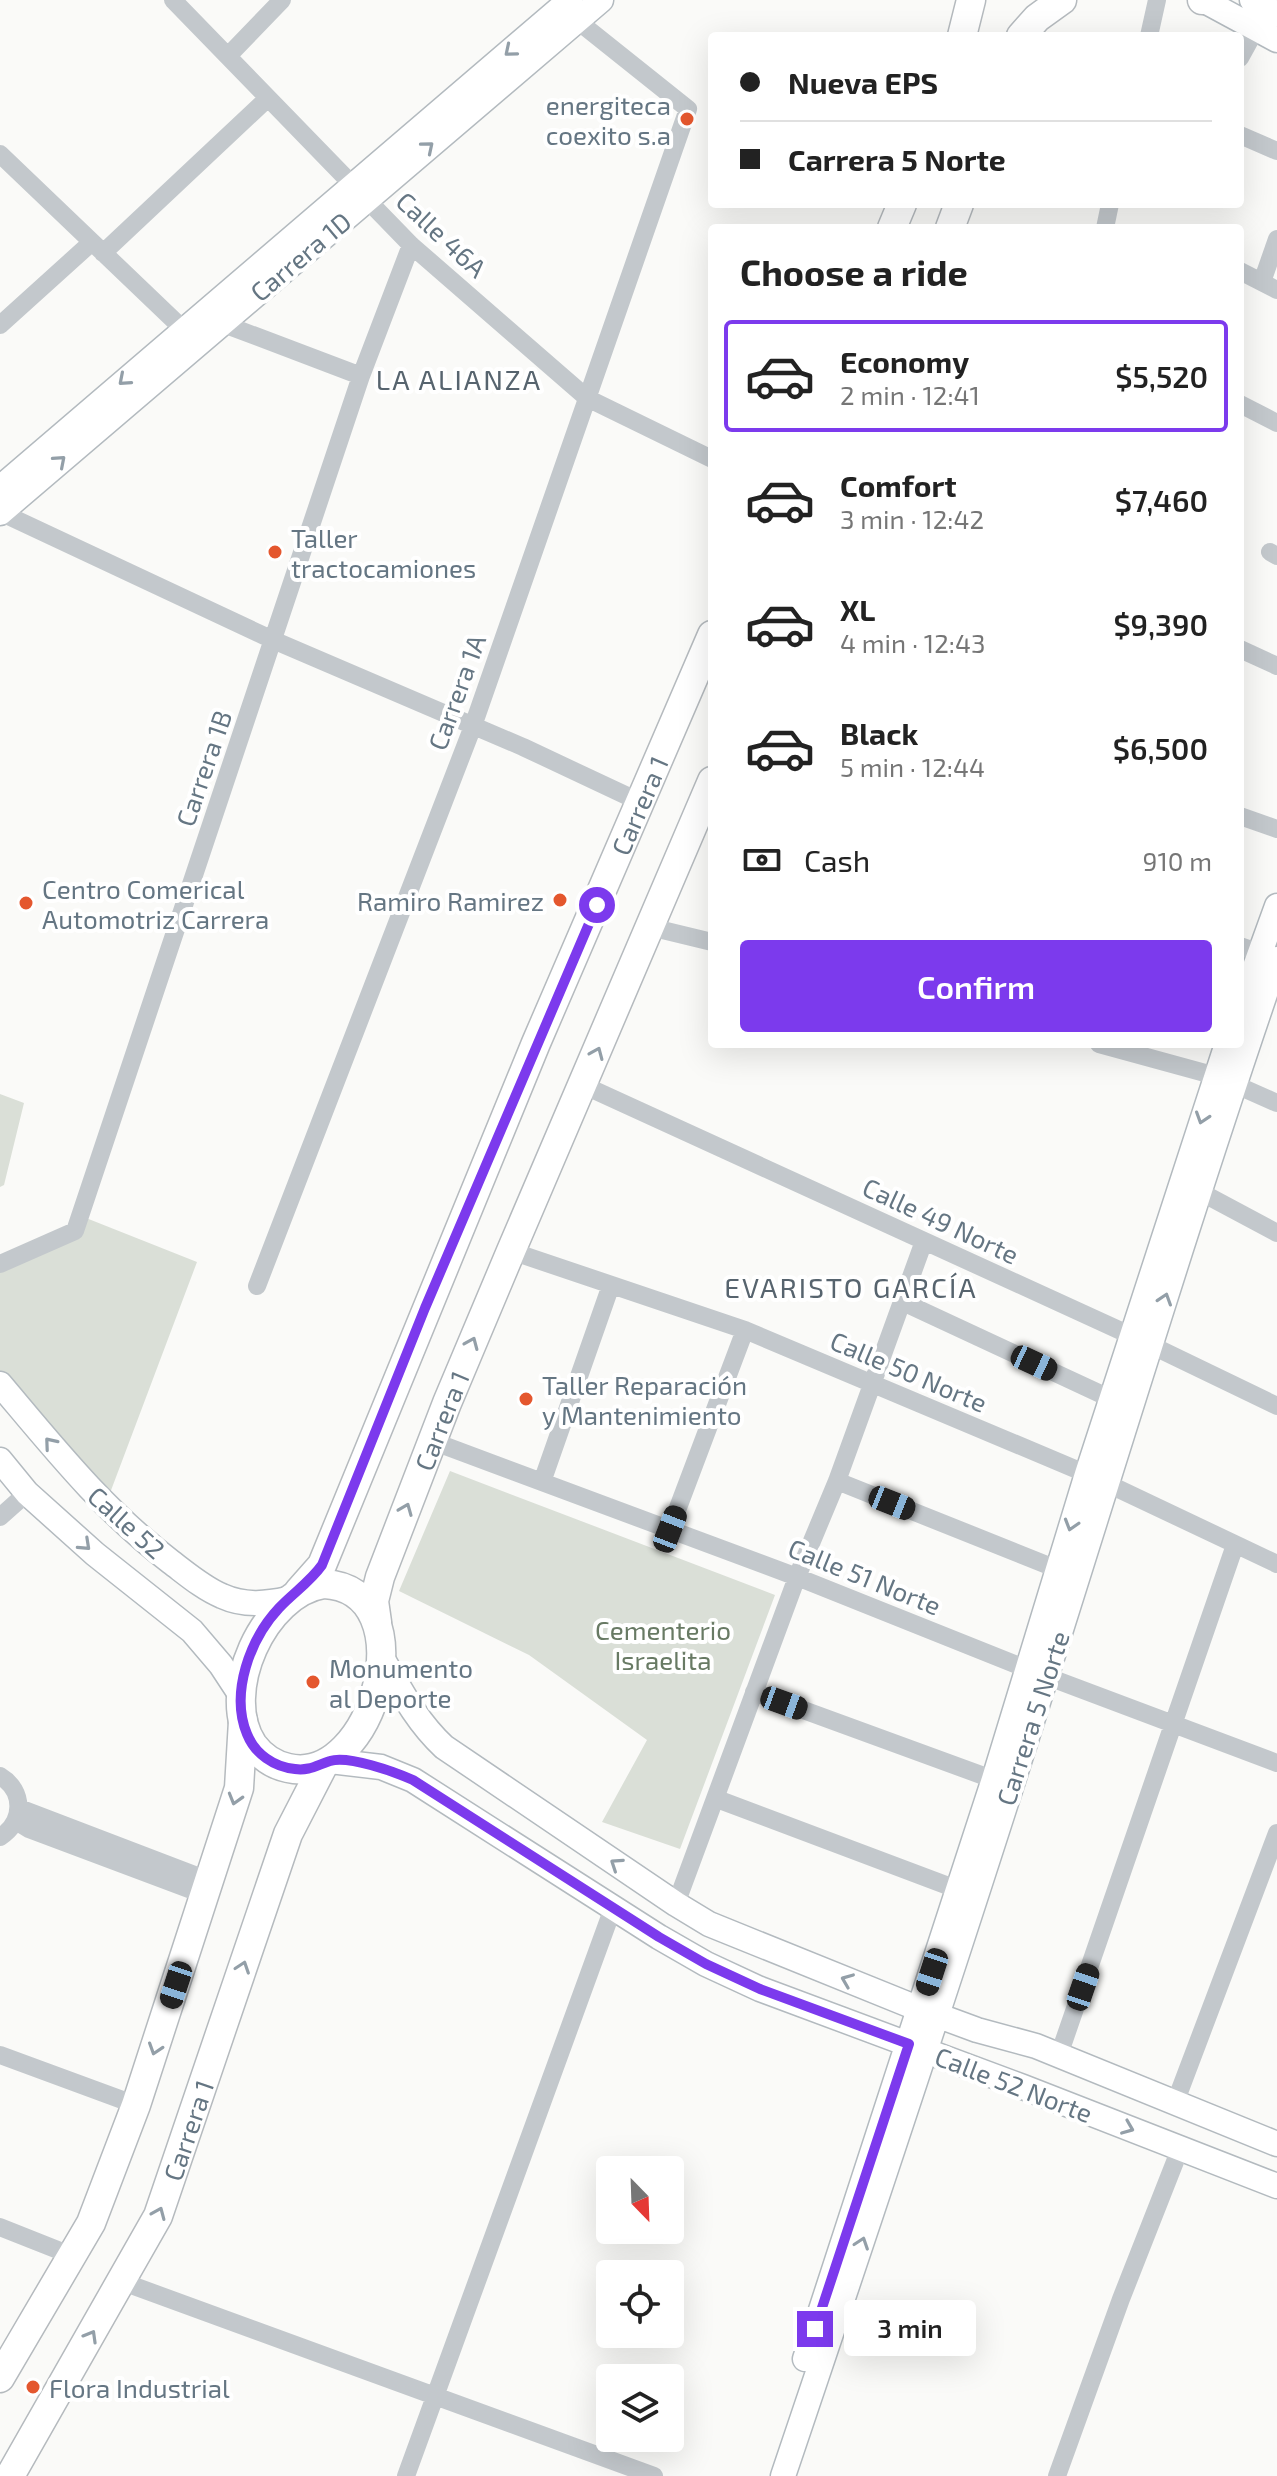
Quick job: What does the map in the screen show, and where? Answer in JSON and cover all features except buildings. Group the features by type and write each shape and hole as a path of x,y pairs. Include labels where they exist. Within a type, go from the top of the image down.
{"main road":[{"path":"963,32 971,0"},
{"path":"1023,32 1042,0"},
{"path":"1025,32 1037,18 1062,0"},
{"name":"Carrera 1","path":"294,1595 322,1565 425,1308 708,644"},
{"name":"Carrera 1","path":"377,1622 374,1601 380,1577 432,1441 708,790"},
{"path":"0,2378 91,2223 136,2105 239,1788 243,1709 245,1673 257,1639 271,1618 294,1595 324,1584 348,1589 366,1603 377,1622 381,1656 377,1691 365,1720 350,1742 326,1763 293,1769 273,1763 257,1750 243,1709"},
{"name":"Carrera 1","path":"10,2476 158,2216 288,1834 326,1763"}],"street":[{"name":"Calle 46A","path":"173,0 411,245 587,398 708,457"},
{"path":"228,56 282,0"},
{"name":"Carrera 1D","path":"0,512 221,323 360,192 569,9 601,0"},
{"path":"1150,32 1157,0"},
{"path":"1203,0 1266,34 1244,54"},
{"path":"1252,0 1277,14"},
{"name":"Carrera 1A","path":"257,1286 473,726 688,109 569,9"},
{"path":"0,325 98,248 268,98"},
{"path":"1244,137 1277,151"},
{"path":"4,165 183,329"},
{"name":"Carrera 1D","path":"0,488 183,329 360,192"},
{"path":"1244,273 1270,286 1277,239"},
{"name":"Carrera 1B","path":"0,1264 75,1231 361,376 411,245"},
{"path":"221,323 361,376"},
{"path":"1244,406 1277,423"},
{"path":"0,512 273,640 640,802"},
{"path":"1244,651 1277,666"},
{"path":"1244,817 1277,829"},
{"name":"Carrera 5 Norte","path":"1244,1016 1277,906"},
{"path":"650,927 708,941"},
{"name":"Carrera 5 Norte","path":"1244,999 1263,954"},
{"path":"1113,1048 1225,1079 1277,1103"},
{"name":"Carrera 5 Norte","path":"1225,1079 1227,1048"},
{"name":"Carrera 5 Norte","path":"783,2476 1234,1048"},
{"name":"Calle 49 Norte","path":"583,1085 1277,1406"},
{"path":"1191,1187 1277,1233"},
{"path":"676,1904 797,1577 837,1481 924,1241"},
{"name":"Calle 50 Norte","path":"511,1251 745,1330 1097,1479 1277,1564"},
{"path":"542,1482 611,1285"},
{"path":"903,1302 1121,1403"},
{"path":"670,1529 745,1330"},
{"name":"Calle 52","path":"0,1384 101,1502 147,1544 198,1582 221,1596 237,1601 268,1603 294,1595"},
{"name":"Calle 51 Norte","path":"432,1441 797,1577 1277,1763"},
{"name":"Calle 52","path":"0,1460 27,1493 95,1554 192,1631 221,1665 243,1709"},
{"path":"837,1481 1067,1574"},
{"path":"0,1517 27,1493"},
{"path":"1023,2087 1014,2078 1010,2061 1020,2047 1048,2051 1175,1724 1235,1545"},
{"name":"Calle 52 Norte","path":"381,1656 412,1711 444,1747 709,1924 783,1954 1023,2087 1277,2186"},
{"path":"754,1692 1002,1782"},
{"name":"Calle 52 Norte","path":"326,1763 381,1767 413,1780 613,1908 706,1964 760,1989 863,2027 977,2030 1048,2051 1277,2144"},
{"path":"0,1776 15,1791 17,1814 29,1829 208,1888"},
{"name":"Carrera 5 Norte","path":"768,2476 881,2122 923,2029 959,1890 1002,1782"},
{"path":"717,1799 959,1890"},
{"path":"0,1837 17,1814"},
{"path":"1175,2103 1277,1833"},
{"path":"1259,1879 1277,1887"},
{"path":"406,2476 613,1908"},
{"path":"760,1989 784,1993 797,1985 799,1969 783,1954"},
{"path":"0,2055 136,2105"},
{"path":"1057,2476 1121,2299 1180,2149"},
{"path":"0,2227 73,2256"},
{"path":"123,2282 654,2476"}],"green space":[{"path":"0,1094 24,1103 4,1185 0,1187"},
{"path":"81,1216 197,1262 110,1493 0,1384 0,1264 75,1231"},
{"name":"Cementerio Israelita","path":"450,1471 775,1595 680,1849 602,1822 647,1740 529,1655 399,1591"}],"place":[{"name":"energiteca coexito s.a","path":"687,119"},
{"name":"Taller tractocamiones","path":"275,552"},
{"name":"Ramiro Ramirez","path":"560,900"},
{"name":"Centro Comerical Automotriz Carrera","path":"26,903"},
{"name":"Taller Reparación y Mantenimiento","path":"526,1399"},
{"name":"Monumento al Deporte","path":"313,1682"},
{"name":"Flora Industrial","path":"33,2387"}],"district":[{"name":"LA ALIANZA","path":"459,379"},
{"name":"EVARISTO GARCÍA","path":"851,1287"}],"route":[{"path":"597,905 425,1308 322,1565 279,1608 252,1650 243,1685 243,1721 257,1750 273,1763 303,1770 323,1766 330,1761 349,1761 396,1772 706,1964 760,1989 909,2044 815,2329"}]}
